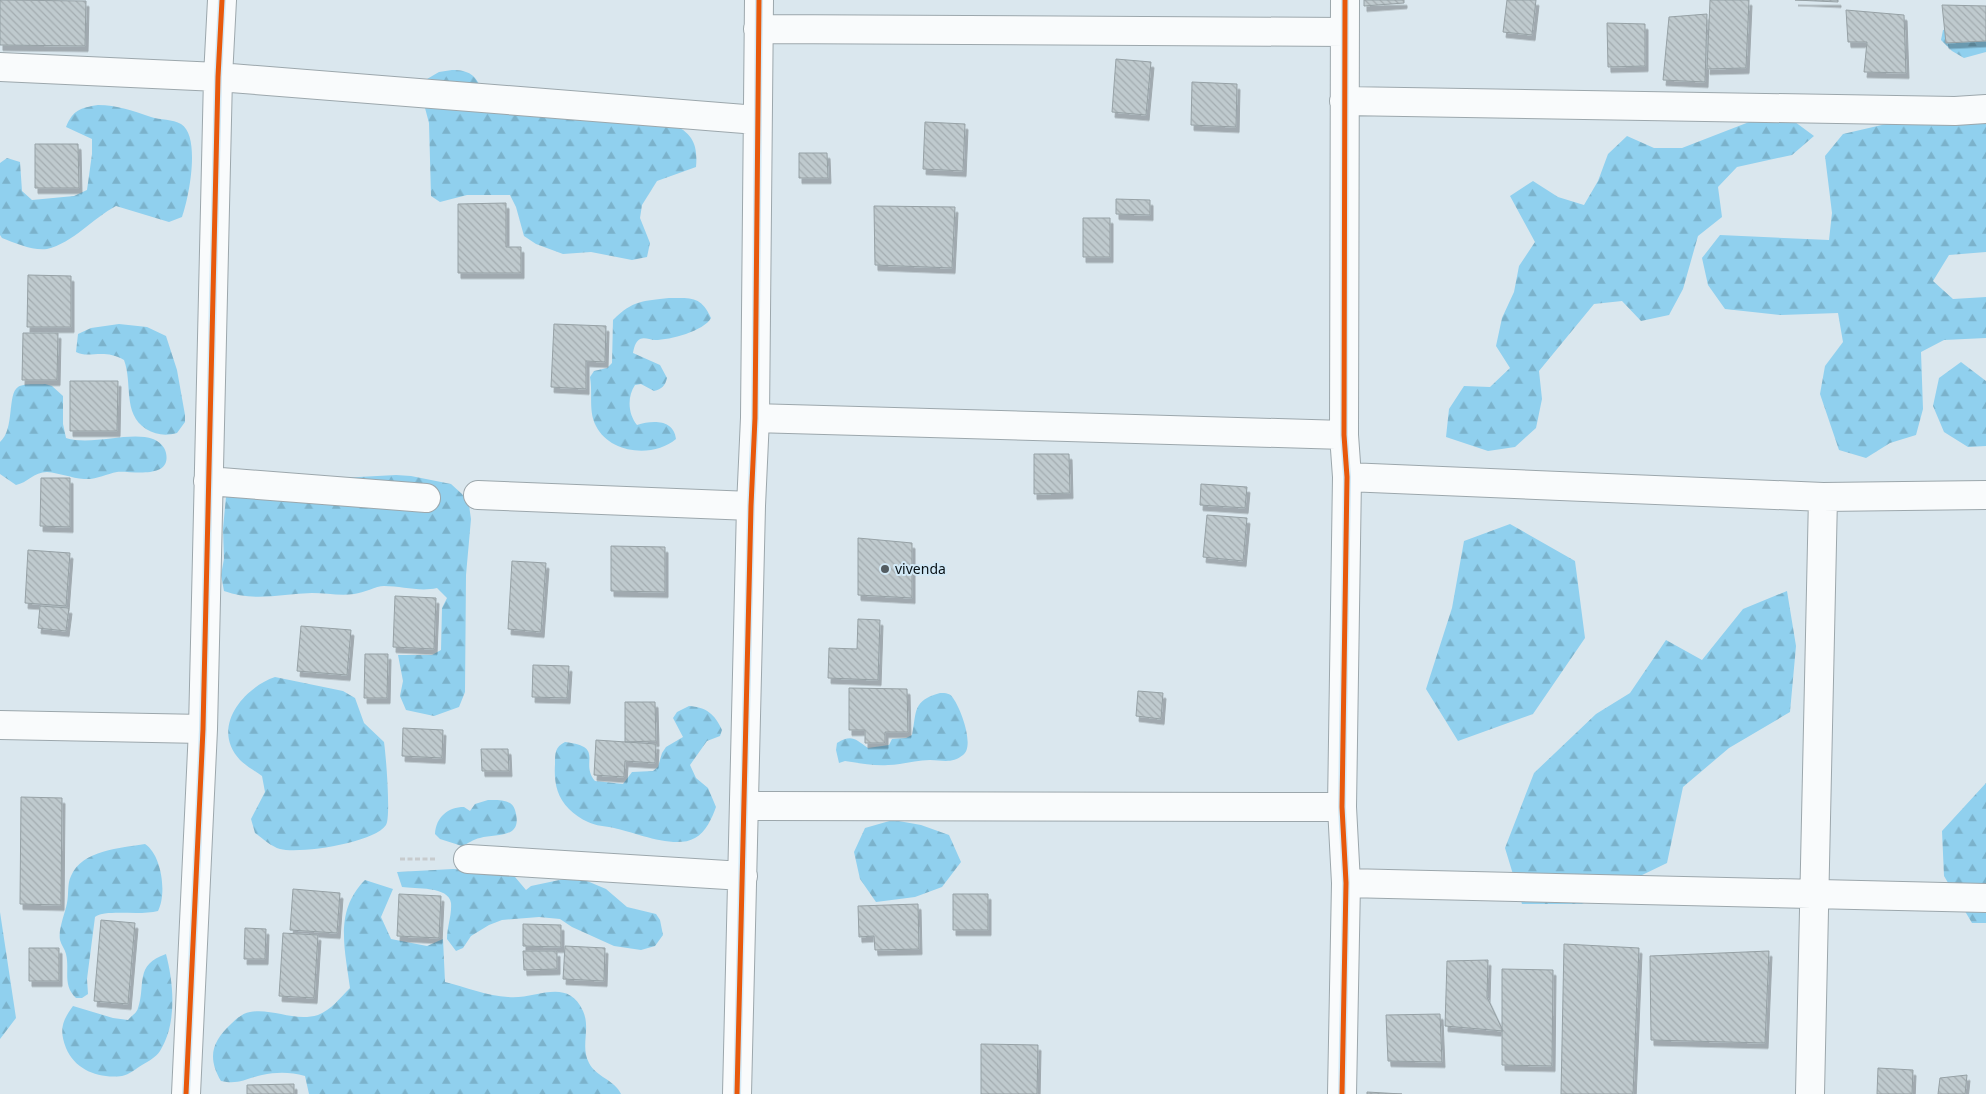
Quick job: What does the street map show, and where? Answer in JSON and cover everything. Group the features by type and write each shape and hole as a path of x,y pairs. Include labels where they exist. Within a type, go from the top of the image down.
{"street":[{"path":"186,1094 202,729 218,77 222,0"},
{"path":"738,1094 751,506 755,418 759,0"},
{"path":"1342,1094 1346,883 1342,807 1347,477 1344,435 1345,0"},
{"path":"758,28 1345,32"},
{"path":"0,67 218,77 757,120"},
{"path":"1344,102 1955,111 1986,108"},
{"path":"755,418 1344,435"},
{"path":"1347,477 1823,497 1986,495"},
{"path":"208,481 426,498"},
{"path":"478,495 751,506"},
{"path":"1810,1094 1816,895 1823,497"},
{"path":"0,725 202,729"},
{"path":"744,806 1342,807"},
{"path":"468,859 743,876"},
{"path":"1346,883 1986,898"}],"path":[{"path":"400,858 468,859"}],"green space":[{"path":"1986,14 1986,52 1964,58 1952,51 1941,40 1943,30 1957,27"},
{"path":"452,70 471,74 482,91 672,124 685,131 695,146 696,167 657,181 642,205 640,218 650,243 647,257 632,260 591,252 563,254 536,244 524,236 516,207 510,195 467,195 440,202 431,196 429,123 421,93 427,79 439,72"},
{"path":"98,105 118,107 155,118 174,121 181,124 187,131 191,141 192,168 188,196 182,217 169,222 116,206 66,241 47,249 30,248 2,238 0,235 0,163 7,158 20,162 22,191 32,200 74,196 87,190 92,139 66,127 74,113 86,107"},
{"path":"1762,117 1791,119 1814,136 1792,155 1737,167 1718,187 1722,217 1698,236 1683,289 1669,315 1641,321 1622,301 1594,304 1539,371 1542,399 1536,428 1515,447 1488,451 1446,437 1449,409 1464,386 1490,387 1510,368 1496,346 1502,318 1514,292 1519,266 1535,242 1510,196 1533,181 1558,197 1584,205 1598,181 1608,154 1627,136 1654,148 1682,148"},
{"path":"1986,119 1986,252 1949,255 1933,281 1953,299 1986,297 1986,338 1944,340 1921,352 1923,409 1916,435 1890,443 1866,458 1839,450 1820,394 1825,366 1843,342 1838,313 1781,315 1725,309 1708,285 1702,258 1720,235 1829,240 1832,213 1825,156 1843,134 1899,121"},
{"path":"669,298 695,300 703,306 711,318 701,327 686,334 661,340 644,338 638,340 633,353 660,365 667,378 663,387 654,391 641,384 635,385 630,400 630,411 637,425 649,422 667,424 674,432 676,439 667,445 645,451 622,447 611,443 596,426 591,408 590,377 594,371 607,368 612,363 613,320 620,313 639,303"},
{"path":"119,324 147,327 166,336 177,370 185,415 185,422 177,433 157,434 146,429 139,422 134,415 129,398 127,369 124,360 117,356 103,354 86,355 76,352 78,334 91,328"},
{"path":"1961,362 1986,381 1986,446 1968,447 1944,432 1933,406 1939,378"},
{"path":"45,384 52,386 63,396 63,424 66,438 87,440 144,437 153,439 161,445 166,453 166,462 162,468 147,472 117,472 88,479 42,472 16,485 0,474 0,442 8,429 15,391 18,387 24,385"},
{"path":"396,475 451,484 462,494 469,505 471,519 466,575 465,692 459,707 434,716 406,710 400,696 403,681 398,655 432,655 441,650 442,608 447,598 437,588 384,586 349,595 312,593 257,597 224,591 221,575 224,559 223,529 226,497 238,491 340,478"},
{"path":"1510,524 1575,561 1585,638 1533,714 1458,741 1426,689 1452,608 1464,541"},
{"path":"1787,591 1796,646 1790,712 1729,748 1683,787 1667,863 1582,904 1522,904 1505,848 1534,773 1596,714 1630,693 1666,640 1702,660 1743,609"},
{"path":"275,677 343,691 355,698 364,723 384,742 388,811 386,825 379,831 367,837 336,846 303,850 277,848 255,833 251,819 265,792 262,776 240,760 232,748 228,735 229,723 234,711 252,690 263,682"},
{"path":"940,693 952,696 963,718 968,744 963,755 959,758 951,761 924,760 893,765 872,765 845,761 839,763 836,750 837,743 842,740 850,738 868,748 889,745 892,739 906,738 912,735 917,708 920,703"},
{"path":"689,706 709,712 722,730 720,736 707,741 690,765 696,778 708,788 716,807 708,824 695,838 687,841 666,841 597,825 575,815 561,799 555,776 557,748 562,744 565,742 577,744 585,748 589,756 589,768 595,781 623,784 632,772 653,771 658,767 666,747 683,737 673,718 677,712"},
{"path":"1986,783 1986,923 1972,923 1944,876 1942,831"},
{"path":"488,800 504,801 513,806 517,820 516,826 512,831 477,839 462,846 440,839 435,834 440,818 448,811 464,807 470,811 475,804"},
{"path":"893,820 921,825 949,835 961,862 942,887 915,897 876,902 860,879 854,852 865,828"},
{"path":"145,844 151,849 161,875 162,895 158,911 107,913 95,917 87,979 88,994 82,998 76,998 69,988 66,954 60,936 71,876 76,867 93,856 114,849"},
{"path":"453,869 510,871 526,890 531,886 564,879 587,881 606,889 627,907 656,914 660,920 663,935 655,946 641,950 614,946 572,927 560,919 539,917 502,920 489,925 471,936 463,948 456,951 447,939 451,908 449,898 431,889 402,887 397,872"},
{"path":"365,880 393,889 381,917 391,939 427,946 443,939 445,982 500,996 519,997 560,992 568,994 576,1000 585,1018 586,1057 592,1068 614,1085 621,1094 309,1094 305,1076 294,1074 273,1073 237,1082 221,1081 214,1064 214,1050 219,1037 240,1016 259,1011 300,1017 318,1015 331,1007 350,988 344,945 345,918 355,892"},
{"path":"0,912 16,1018 0,1039"},
{"path":"166,954 171,978 172,1004 169,1029 160,1051 150,1060 122,1076 113,1077 97,1074 75,1062 66,1048 62,1031 66,1016 73,1006 113,1018 128,1020 137,1010 145,970 156,958"}],"building":[{"path":"0,0 86,1 85,46 0,45"},
{"path":"1364,0 1404,0 1404,3 1364,6"},
{"path":"1507,0 1536,0 1532,35 1503,32"},
{"path":"1710,0 1749,0 1746,68 1707,69"},
{"path":"1795,0 1838,0 1838,2"},
{"path":"1942,5 1986,6 1986,41 1946,43"},
{"path":"1846,10 1904,15 1906,73 1864,72 1867,42 1848,42"},
{"path":"1707,14 1705,82 1663,80 1669,17"},
{"path":"1607,23 1645,24 1645,66 1608,67"},
{"path":"1116,59 1151,62 1146,115 1112,112"},
{"path":"1192,82 1237,84 1236,127 1191,125"},
{"path":"925,122 965,124 963,171 923,169"},
{"path":"35,144 78,144 79,188 35,188"},
{"path":"799,153 827,153 828,178 799,178"},
{"path":"1116,199 1150,200 1150,215 1116,214"},
{"path":"506,203 506,247 521,247 521,273 458,273 458,204"},
{"path":"874,206 955,207 952,268 875,265"},
{"path":"1083,218 1110,218 1110,257 1083,257"},
{"path":"28,275 71,276 71,327 27,327"},
{"path":"554,324 606,326 605,362 586,361 586,389 551,387"},
{"path":"23,333 58,333 57,380 22,380"},
{"path":"70,381 118,381 117,431 70,431"},
{"path":"1034,454 1069,454 1070,493 1034,494"},
{"path":"41,478 70,478 70,527 40,526"},
{"path":"1201,484 1247,487 1245,508 1200,505"},
{"path":"1207,515 1247,518 1243,561 1203,557"},
{"name":"vivenda","path":"858,538 912,543 912,598 858,595"},
{"path":"611,546 665,547 665,592 611,591"},
{"path":"28,550 70,553 66,606 25,603"},
{"path":"512,561 546,563 541,632 508,629"},
{"path":"395,596 436,598 434,649 393,647"},
{"path":"40,606 69,608 66,631 38,628"},
{"path":"858,619 880,620 878,680 828,678 829,648 857,649"},
{"path":"301,626 351,630 347,675 297,671"},
{"path":"365,654 388,654 387,698 364,698"},
{"path":"533,665 569,666 567,698 532,697"},
{"path":"849,688 907,689 908,732 885,732 885,743 865,743 865,730 849,730"},
{"path":"1138,691 1163,693 1161,719 1136,716"},
{"path":"625,702 655,702 656,741 625,742"},
{"path":"403,728 443,730 442,758 402,756"},
{"path":"596,740 656,744 655,763 625,761 624,777 594,775"},
{"path":"481,749 508,749 509,771 482,771"},
{"path":"21,797 62,798 61,905 20,904"},
{"path":"293,889 340,893 337,933 290,930"},
{"path":"399,894 441,896 439,938 397,936"},
{"path":"953,894 988,894 988,930 953,930"},
{"path":"918,904 919,949 875,950 874,936 859,937 858,906"},
{"path":"101,920 135,923 128,1004 94,1001"},
{"path":"523,924 561,925 561,947 523,946"},
{"path":"245,928 266,929 265,959 244,959"},
{"path":"283,933 318,935 314,998 279,996"},
{"path":"1564,944 1639,948 1633,1094 1561,1094"},
{"path":"565,946 605,948 604,981 563,979"},
{"path":"29,948 59,948 59,981 29,981"},
{"path":"523,951 557,951 557,969 524,970"},
{"path":"1769,951 1765,1043 1651,1040 1650,956"},
{"path":"1488,960 1487,997 1503,1031 1445,1026 1447,961"},
{"path":"1502,969 1553,970 1552,1066 1502,1065"},
{"path":"1440,1014 1442,1062 1388,1061 1386,1015"},
{"path":"981,1044 1038,1045 1037,1094 981,1094"},
{"path":"1878,1068 1913,1070 1912,1094 1877,1094"},
{"path":"1967,1075 1965,1094 1938,1094 1940,1078"},
{"path":"294,1084 294,1094 247,1094 247,1085"},
{"path":"1367,1092 1402,1094 1367,1094"}],"cycle path":[{"path":"186,1094 203,729 218,77 222,0"},
{"path":"737,1094 751,506 755,418 759,0"},
{"path":"1342,1094 1346,883 1342,807 1347,477 1344,435 1345,0"}],"place":[{"name":"vivenda","path":"885,569"}]}
